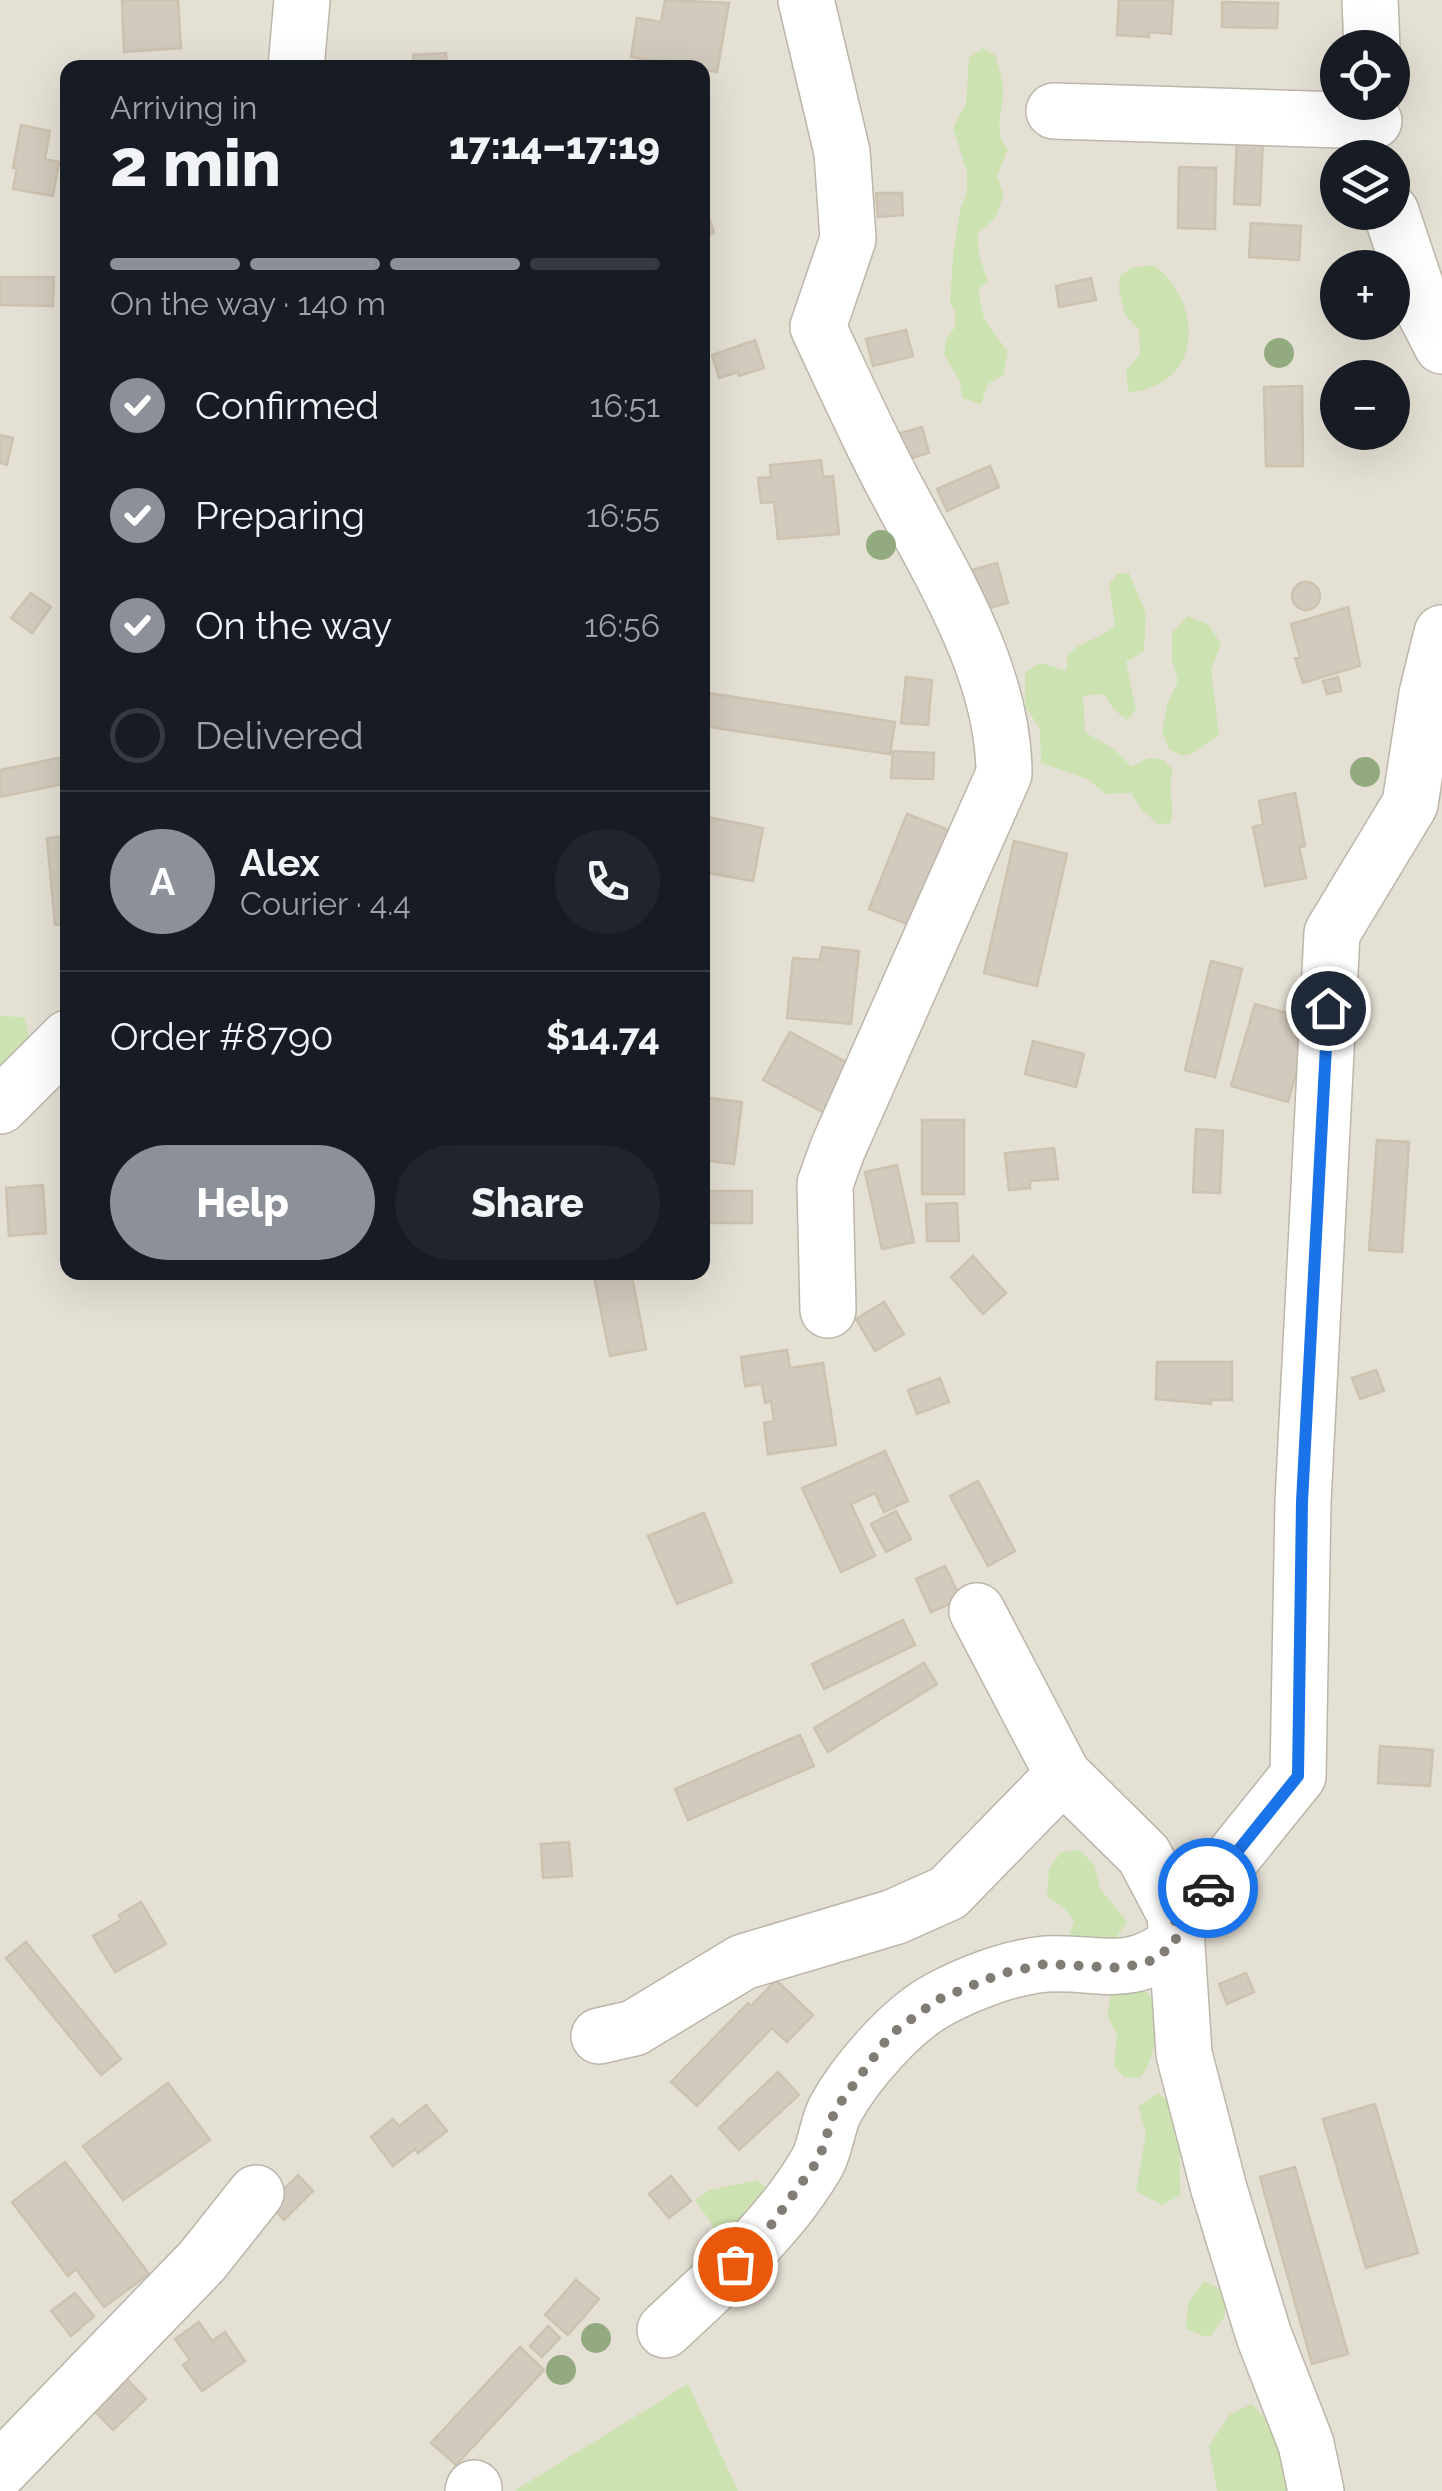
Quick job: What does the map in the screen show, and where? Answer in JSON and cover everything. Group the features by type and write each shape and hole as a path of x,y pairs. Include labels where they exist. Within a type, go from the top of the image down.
{"street":[{"path":"297,60 302,0"},
{"path":"806,0 842,152 848,239 818,327 900,498 936,559 980,660 1004,742 1004,774 825,1184 828,1310"},
{"path":"1370,0 1371,30"},
{"path":"1054,112 1376,127"},
{"path":"1397,230 1424,312 1442,346"},
{"path":"665,2330 758,2243 819,2159 835,2110 890,2035 937,2000 1000,1974 1045,1964 1122,1968 1154,1960 1298,1776 1302,1502 1332,933 1410,804 1427,694 1442,632"},
{"path":"0,1106 60,1046"},
{"path":"977,1611 1063,1775 1144,1855 1176,1928 1184,2054 1218,2190 1264,2336 1306,2444 1316,2491"},
{"path":"599,2036 634,2028 743,1962 894,1917 948,1893 1063,1775"},
{"path":"0,2470 202,2261 256,2193"}],"shaded area":[{"path":"0,0 1442,0 1442,2491 0,2491"}],"green space":[{"path":"983,48 995,55 1001,75 999,127 1008,149 997,176 1004,195 995,218 977,235 988,281 979,289 984,317 1008,352 1003,375 988,384 981,404 962,398 960,382 944,354 946,340 955,327 955,311 950,303 953,256 967,192 967,172 953,128 966,104 969,58"},
{"path":"1154,265 1182,301 1188,321 1188,342 1183,360 1171,376 1153,387 1128,392 1126,370 1140,354 1139,330 1125,315 1120,275 1131,268"},
{"path":"1129,573 1146,613 1144,651 1126,662 1136,710 1127,720 1113,709 1104,694 1083,696 1085,732 1115,750 1132,767 1148,758 1163,759 1173,770 1171,823 1158,824 1131,793 1106,794 1087,779 1041,763 1040,729 1025,706 1025,672 1041,663 1067,671 1067,656 1073,650 1115,625 1109,584 1117,574"},
{"path":"1188,616 1208,624 1221,644 1211,670 1219,735 1183,756 1169,749 1162,732 1167,705 1178,680 1172,660 1172,633"},
{"path":"0,1016 24,1017 31,1041 0,1067"},
{"path":"1080,1850 1094,1865 1100,1888 1127,1922 1110,1947 1067,1940 1074,1921 1047,1896 1049,1869 1061,1852"},
{"path":"1133,1981 1152,1999 1156,2016 1153,2051 1140,2078 1124,2077 1114,2066 1117,2035 1107,2015 1112,1991"},
{"path":"1158,2093 1179,2110 1180,2121 1181,2195 1162,2205 1136,2191 1146,2133 1138,2107"},
{"path":"757,2180 766,2188 766,2204 717,2243 713,2240 712,2224 695,2200 710,2190"},
{"path":"1204,2281 1228,2293 1224,2317 1209,2338 1186,2329 1188,2303"},
{"path":"688,2384 738,2491 514,2491"},
{"path":"1252,2404 1275,2429 1290,2491 1217,2491 1209,2446 1230,2414"}],"building":[{"path":"122,0 178,0 181,48 124,52"},
{"path":"665,0 729,3 717,72 710,71 710,60 631,57 637,18 661,22"},
{"path":"1119,0 1173,0 1171,34 1117,35"},
{"path":"1222,2 1278,3 1277,28 1222,27"},
{"path":"446,53 446,60 413,60 413,55"},
{"path":"21,125 50,131 45,159 59,162 53,196 13,189"},
{"path":"1237,137 1263,139 1260,205 1234,204"},
{"path":"1179,167 1216,168 1215,229 1178,228"},
{"path":"876,193 902,193 903,215 878,217"},
{"path":"1251,223 1301,226 1299,260 1249,257"},
{"path":"0,277 54,277 53,306 0,305"},
{"path":"1091,278 1096,300 1059,307 1056,286"},
{"path":"906,330 913,356 873,366 866,339"},
{"path":"755,340 764,368 719,378 712,355"},
{"path":"1302,386 1303,466 1266,466 1264,387"},
{"path":"922,427 929,453 905,460 897,434"},
{"path":"0,435 13,438 7,465 0,463"},
{"path":"821,460 823,477 833,476 839,534 778,539 774,502 761,503 758,478 771,477 770,465"},
{"path":"990,466 999,487 947,511 937,489"},
{"path":"997,563 1008,603 979,611 968,571"},
{"path":"1306,582 1316,586 1320,596 1316,606 1306,610 1296,606 1292,596 1296,586"},
{"path":"31,593 51,607 32,633 11,618"},
{"path":"1348,607 1360,666 1303,683 1291,624"},
{"path":"906,677 932,680 928,725 901,723"},
{"path":"1338,677 1341,691 1327,694 1323,681"},
{"path":"710,693 895,722 890,754 710,727"},
{"path":"893,751 934,753 933,779 891,778"},
{"path":"60,758 60,785 0,797 0,770"},
{"path":"1295,793 1305,846 1299,847 1306,878 1265,886 1253,827 1263,824 1259,801"},
{"path":"907,814 962,835 925,931 869,909"},
{"path":"710,818 763,828 753,881 710,873"},
{"path":"60,836 60,925 55,925 47,838"},
{"path":"1014,841 1067,854 1037,986 984,973"},
{"path":"822,947 859,951 851,1024 787,1018 793,958 820,960"},
{"path":"1211,961 1242,969 1215,1077 1185,1070"},
{"path":"1255,1004 1312,1020 1288,1102 1231,1086"},
{"path":"790,1032 861,1070 834,1118 763,1080"},
{"path":"1033,1041 1084,1054 1076,1087 1025,1074"},
{"path":"710,1098 742,1102 734,1164 710,1161"},
{"path":"922,1120 964,1120 964,1194 922,1194"},
{"path":"1196,1129 1223,1131 1220,1193 1193,1192"},
{"path":"1377,1140 1409,1142 1402,1252 1369,1250"},
{"path":"1054,1148 1058,1179 1030,1181 1030,1188 1009,1190 1005,1153"},
{"path":"897,1165 914,1242 882,1249 865,1172"},
{"path":"43,1185 46,1233 9,1236 6,1188"},
{"path":"710,1191 752,1191 752,1223 710,1223"},
{"path":"957,1203 959,1241 927,1241 926,1204"},
{"path":"973,1256 1006,1293 983,1314 951,1277"},
{"path":"595,1280 633,1280 646,1349 610,1356"},
{"path":"884,1302 904,1334 875,1351 856,1319"},
{"path":"787,1350 790,1368 823,1363 836,1445 768,1454 764,1423 774,1421 771,1401 765,1403 762,1384 745,1386 741,1357"},
{"path":"1157,1362 1232,1362 1232,1400 1211,1400 1211,1404 1156,1399"},
{"path":"1376,1370 1384,1391 1360,1399 1352,1378"},
{"path":"940,1378 949,1402 917,1414 908,1390"},
{"path":"885,1451 908,1501 884,1512 875,1493 851,1504 875,1556 841,1572 802,1488"},
{"path":"978,1481 1015,1551 988,1566 950,1496"},
{"path":"896,1511 911,1539 886,1552 871,1524"},
{"path":"704,1513 732,1582 677,1604 648,1536"},
{"path":"945,1566 961,1599 931,1612 916,1579"},
{"path":"903,1620 915,1645 824,1689 812,1664"},
{"path":"924,1663 937,1684 828,1752 814,1728"},
{"path":"800,1735 814,1766 688,1820 675,1789"},
{"path":"1380,1746 1433,1750 1430,1786 1378,1783"},
{"path":"569,1842 572,1876 543,1878 541,1844"},
{"path":"141,1902 166,1944 115,1972 93,1936 121,1920 119,1915"},
{"path":"26,1942 121,2059 101,2075 6,1958"},
{"path":"1246,1973 1254,1992 1227,2004 1219,1984"},
{"path":"776,1980 813,2015 787,2042 772,2028 697,2106 671,2082 748,2003 751,2006"},
{"path":"778,2072 799,2095 739,2150 719,2128"},
{"path":"168,2083 210,2140 123,2200 83,2146"},
{"path":"1375,2104 1418,2253 1366,2268 1323,2119"},
{"path":"426,2105 447,2131 393,2166 371,2137 393,2119 399,2126"},
{"path":"65,2162 149,2274 104,2307 76,2269 68,2276 12,2202"},
{"path":"1295,2167 1348,2354 1312,2364 1260,2177"},
{"path":"298,2175 313,2191 284,2220 269,2204"},
{"path":"671,2176 691,2201 669,2218 649,2194"},
{"path":"576,2280 599,2299 568,2335 545,2315"},
{"path":"75,2293 94,2316 71,2336 51,2311"},
{"path":"199,2322 212,2341 225,2332 245,2361 202,2391 183,2365 190,2360 175,2339"},
{"path":"548,2326 560,2338 542,2357 530,2346"},
{"path":"520,2347 544,2370 456,2465 431,2443"},
{"path":"124,2376 146,2399 113,2430 91,2407"}],"way so far":[{"path":"735,2264 758,2243 819,2159 835,2110 890,2035 937,2000 1000,1974 1045,1964 1122,1968 1154,1960 1176,1942 1175,1914 1208,1888"}],"route":[{"path":"1208,1888 1298,1776 1302,1502 1328,1008"}]}
